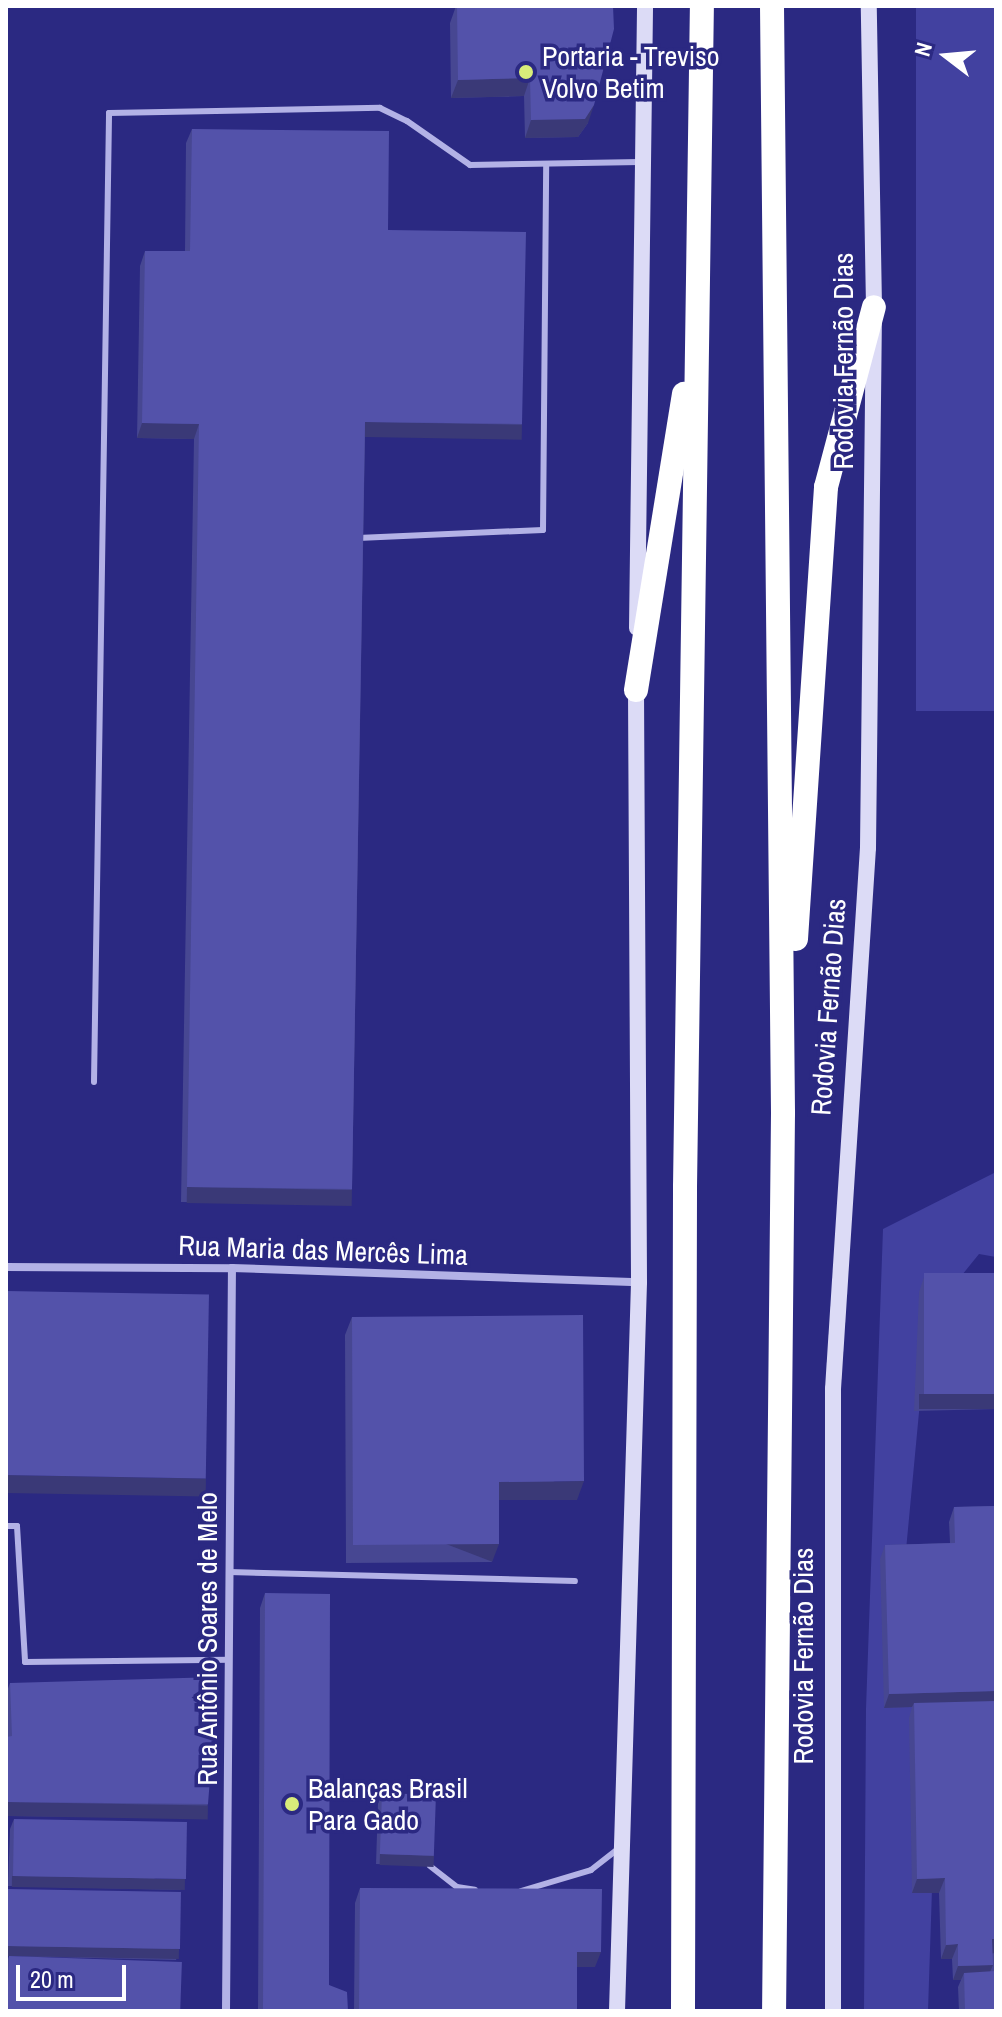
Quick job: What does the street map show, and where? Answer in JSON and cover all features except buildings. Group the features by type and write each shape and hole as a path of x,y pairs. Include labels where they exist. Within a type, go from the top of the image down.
{"highway":[{"path":"683,2011 685,1187 702,6"},
{"name":"Rodovia Fernão Dias","path":"772,6 783,1129 774,2011"},
{"path":"783,1129 826,487 874,307"},
{"path":"636,690 698,313"}],"main road":[{"path":"617,2011 639,1282 636,690 646,162 645,6"},
{"name":"Rodovia Fernão Dias","path":"833,2011 833,1389 868,848 874,307 869,6"}],"street":[{"name":"Rua Maria das Mercês Lima","path":"6,1267 232,1268 639,1282"},
{"name":"Rua Antônio Soares de Melo","path":"226,2011 232,1268"}],"lane":[{"path":"94,1082 109,113 380,108 407,121 470,165 646,162"},
{"path":"358,538 543,530 546,164"},
{"path":"6,1526 17,1526 25,1662 229,1660"},
{"path":"229,1572 575,1581"},
{"path":"510,1894 591,1870 622,1845"},
{"path":"430,1866 457,1887 484,1891"}],"shaded area":[{"path":"916,6 996,6 996,711 916,711"},
{"path":"996,1172 996,1257 979,1254 928,1317 903,1582 935,1798 928,2011 864,2011 866,1709 883,1229"}],"place":[{"name":"Portaria - Treviso Volvo Betim","path":"526,72"},
{"name":"Balanças Brasil Para Gado","path":"292,1804"}]}
